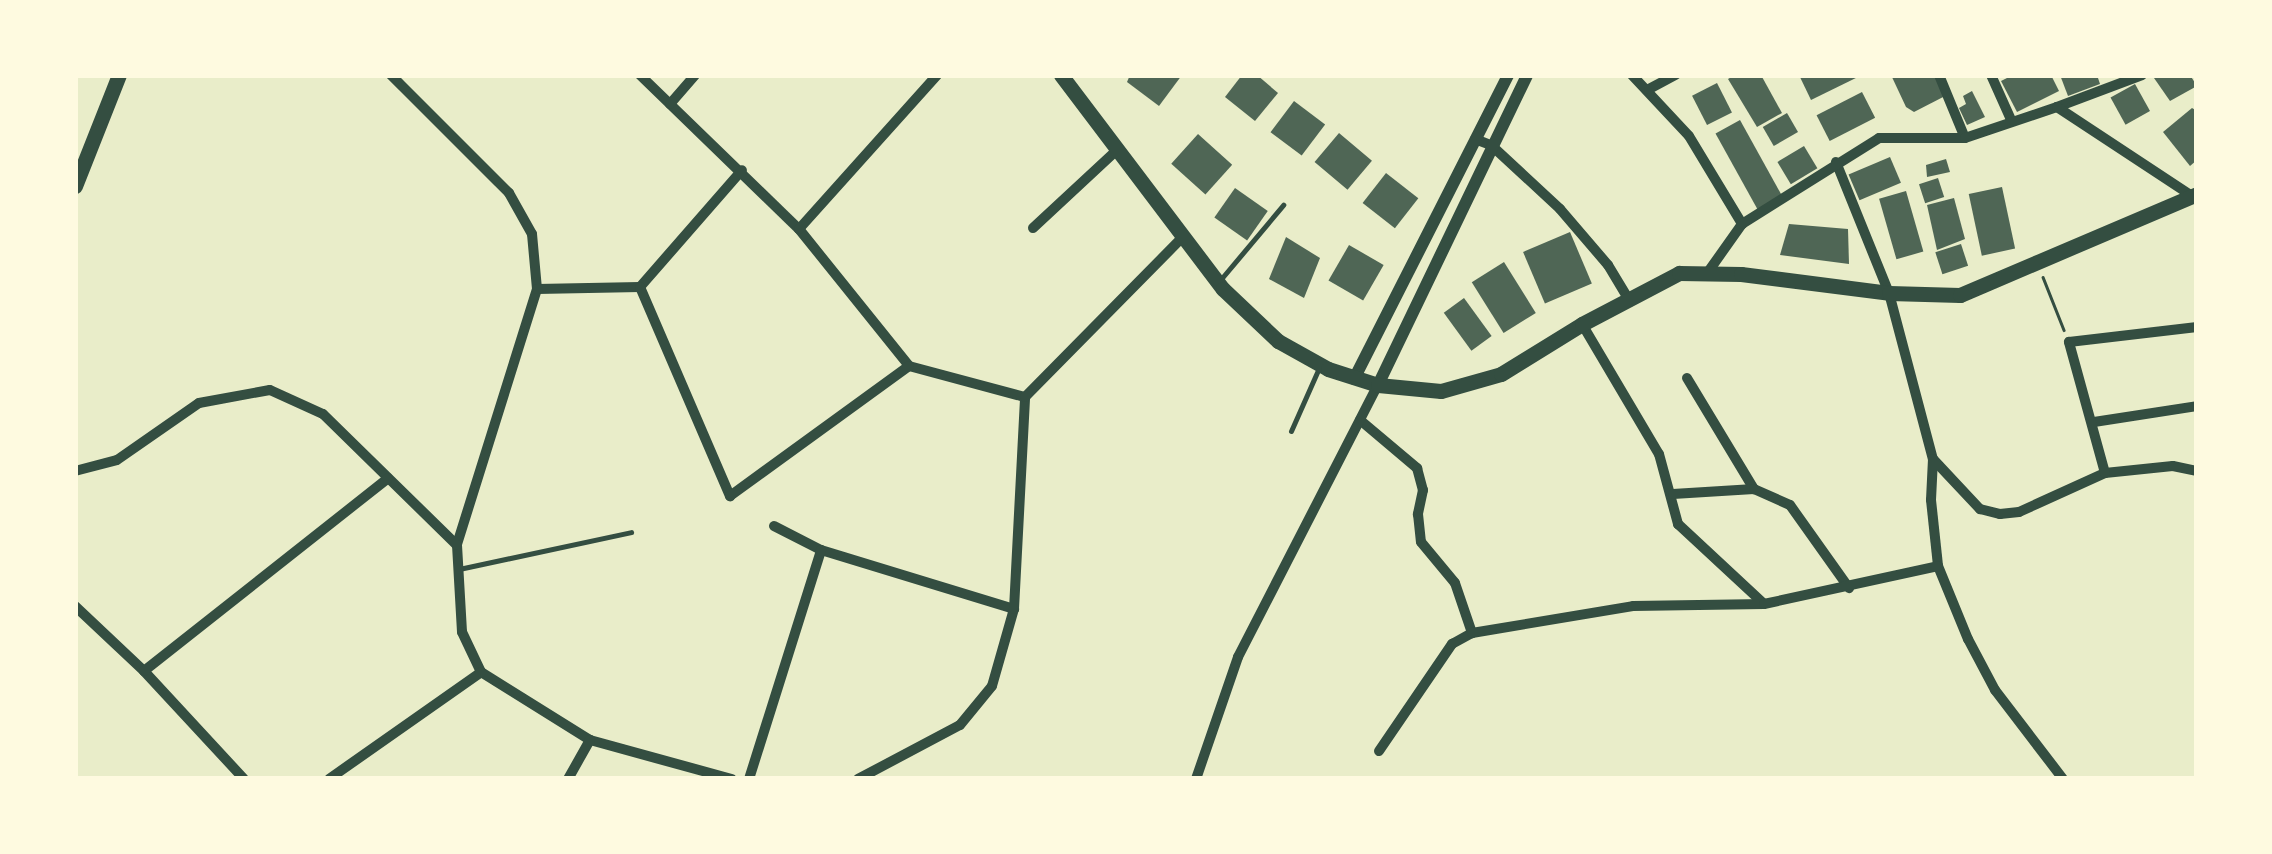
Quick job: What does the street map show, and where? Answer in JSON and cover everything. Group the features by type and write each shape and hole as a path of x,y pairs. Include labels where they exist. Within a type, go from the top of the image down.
{"main road":[{"path":"75,186 119,75"},
{"path":"1061,75 1218,282 1278,341 1354,380 1441,392 1487,378 1680,273 1708,272 1889,294 1960,295 2194,195"}],"street":[{"path":"391,75 509,192 532,234 537,289 457,544 462,632 481,672 590,740 732,779"},
{"path":"640,75 800,229 909,366 1025,397"},
{"path":"670,104 694,75"},
{"path":"800,229 936,75"},
{"path":"1354,380 1508,75"},
{"path":"1196,779 1238,657 1378,385 1527,75"},
{"path":"1632,75 1688,136 1742,224"},
{"path":"1649,90 1675,75"},
{"path":"1939,75 1965,138"},
{"path":"1991,75 2012,122"},
{"path":"1708,272 1742,224 1879,138 1965,138 2142,75"},
{"path":"2057,107 2194,195"},
{"path":"1475,139 1491,145 1560,209 1608,265 1628,298"},
{"path":"1033,228 1119,148"},
{"path":"1836,162 1889,294 1933,459 1931,500 1938,566 1968,640 1995,690 2062,779"},
{"path":"537,289 640,288 742,170"},
{"path":"858,779 960,725 992,686 1014,610 1025,397 1184,236"},
{"path":"640,288 730,496 909,366"},
{"path":"1582,324 1659,454 1674,494 1678,524 1764,604"},
{"path":"2105,473 2069,342 2197,328"},
{"path":"1687,378 1754,489"},
{"path":"75,471 117,460 199,404 270,390 323,414 457,544"},
{"path":"2094,422 2197,406"},
{"path":"1360,420 1417,468 1424,490 1418,514 1421,542 1454,583 1472,633"},
{"path":"1933,459 1980,509 2000,514 2019,512 2105,473 2173,466 2197,471"},
{"path":"144,671 388,478"},
{"path":"1674,494 1754,489 1790,504 1850,588"},
{"path":"774,526 820,550 1014,610"},
{"path":"749,779 820,550"},
{"path":"1379,751 1452,644 1472,633 1633,606 1764,604 1938,566"},
{"path":"75,606 144,671 244,779"},
{"path":"328,779 481,672"},
{"path":"568,779 590,740"},
{"path":"886,767 898,779"}],"lane":[{"path":"1218,282 1283,205"},
{"path":"1291,431 1320,365"},
{"path":"458,569 631,532"}],"path":[{"path":"2037,262 2069,342"}],"building":[{"path":"1130,75 1182,75 1159,106 1127,82"},
{"path":"1242,75 1257,75 1278,93 1255,121 1225,97"},
{"path":"1735,75 1761,75 1782,113 1757,127 1728,79"},
{"path":"1799,75 1862,75 1811,100"},
{"path":"1891,75 1936,75 1947,95 1914,112 1906,107"},
{"path":"2013,75 2051,75 2059,91 2017,112 2001,81"},
{"path":"2060,75 2097,75 2100,84 2068,96"},
{"path":"2190,75 2197,86 2170,101 2154,78"},
{"path":"1717,83 1732,112 1707,125 1692,96"},
{"path":"2135,84 2150,111 2126,125 2111,98"},
{"path":"1972,91 1985,117 1967,125 1959,108 1966,104 1963,96"},
{"path":"1862,92 1875,118 1830,141 1817,115"},
{"path":"1294,101 1325,124 1302,156 1271,132"},
{"path":"2192,108 2197,111 2197,160 2190,166 2163,132"},
{"path":"1787,113 1798,132 1774,146 1763,127"},
{"path":"1740,120 1783,197 1758,211 1716,134"},
{"path":"1339,133 1372,161 1348,190 1315,162"},
{"path":"1198,134 1232,165 1205,195 1171,164"},
{"path":"1804,146 1817,168 1791,184 1777,162"},
{"path":"1890,157 1901,183 1860,200 1849,175"},
{"path":"1946,159 1950,172 1927,177 1926,165"},
{"path":"1386,173 1418,198 1395,228 1363,203"},
{"path":"1938,178 1944,197 1925,203 1919,184"},
{"path":"2002,187 2015,249 1982,256 1969,194"},
{"path":"1235,188 1268,211 1247,240 1214,217"},
{"path":"1906,191 1923,252 1896,259 1879,199"},
{"path":"1954,198 1965,239 1937,250 1927,205"},
{"path":"1789,224 1848,229 1849,264 1780,255"},
{"path":"1570,232 1592,284 1545,303 1523,252"},
{"path":"1286,237 1320,258 1304,298 1269,279"},
{"path":"1961,244 1968,266 1942,274 1935,252"},
{"path":"1349,245 1384,265 1363,301 1328,281"},
{"path":"1504,262 1536,313 1504,333 1472,282"},
{"path":"1464,298 1492,336 1471,351 1444,313"}]}
